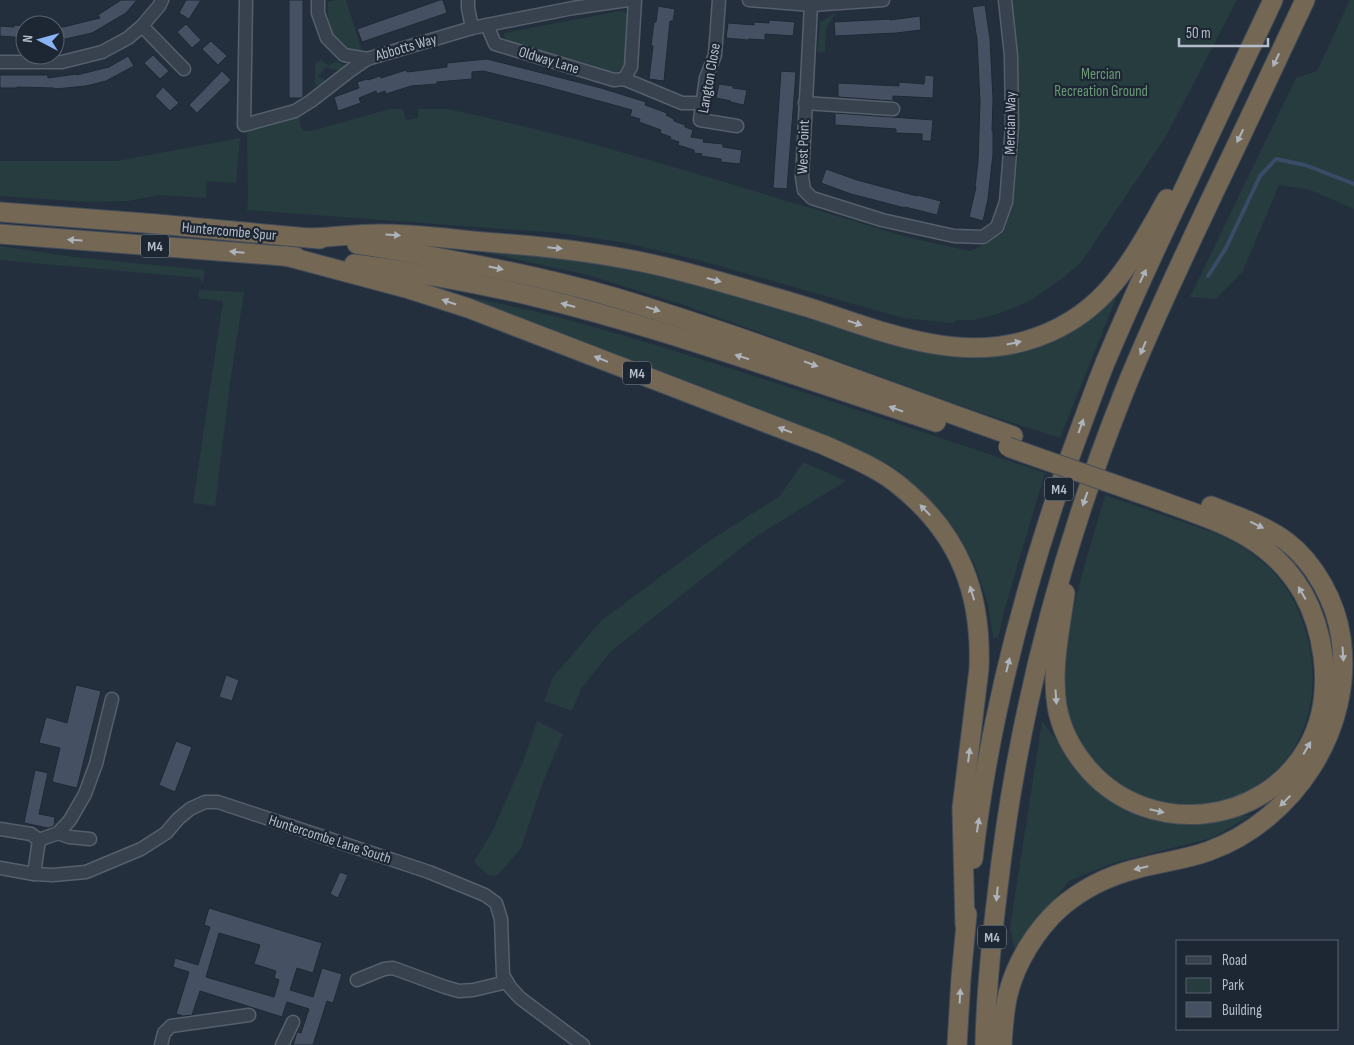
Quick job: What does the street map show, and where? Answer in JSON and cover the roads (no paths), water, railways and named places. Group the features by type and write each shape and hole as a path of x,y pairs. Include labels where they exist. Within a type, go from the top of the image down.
{"highway":[{"name":"M4","path":"958,1045 965,925 974,845 997,712 1022,610 1052,509 1112,346 1273,0"},
{"name":"M4","path":"985,1045 992,935 1005,828 1020,737 1045,630 1075,527 1102,449 1149,334 1305,0"},
{"name":"M4","path":"309,238 380,234 534,246 603,254 656,265 717,281 922,342 942,346 974,348 1023,342 1058,329 1085,312 1118,279 1140,246 1236,79"},
{"name":"Huntercombe Spur","path":"0,212 309,238"},
{"name":"Huntercombe Spur","path":"0,234 286,256"},
{"name":"M4","path":"309,238 450,259 512,272 611,297 675,316 766,347 1010,442"},
{"name":"M4","path":"286,256 406,288 476,311 824,445 888,478 927,510 948,537 960,561 974,602 978,622 980,646 978,686 962,808 965,925"},
{"name":"M4","path":"286,256 405,271 562,303 698,343 1010,442 1161,495 1237,516 1274,534 1296,550 1312,569 1336,612 1342,640 1341,691 1334,720 1324,746 1310,772 1291,795 1255,827 1222,846 1203,853 1138,868 1107,878 1071,899 1043,926 1020,963 1007,1003 1002,1045"},
{"name":"M4","path":"1075,527 1056,662 1057,706 1066,735 1084,764 1094,775 1114,792 1129,801 1149,809 1182,815 1204,815 1224,811 1250,801 1269,790 1287,774 1308,747 1318,721 1324,694 1324,664 1319,631 1310,606 1281,563 1251,539 1228,526 1161,495"}],"street":[{"path":"0,62 62,62 102,52 128,38 142,26 162,0"},
{"path":"246,0 244,125 294,111 311,101 367,59"},
{"name":"Abbotts Way","path":"318,0 318,13 327,38 344,55 367,59 472,28"},
{"path":"468,0 472,28 573,8 628,0"},
{"path":"624,79 632,67 635,0"},
{"name":"Langton Close","path":"719,0 715,55 706,78 700,120 737,126"},
{"path":"749,0 811,6 883,0"},
{"name":"Mercian Way","path":"984,237 997,227 1006,202 1012,127 1011,56 1005,0"},
{"name":"West Point","path":"811,6 802,177 804,190 812,198 882,220 954,236 984,237"},
{"name":"Oldway Lane","path":"487,25 495,44 614,80 624,79 682,103 695,103"},
{"path":"142,26 184,69"},
{"path":"805,103 893,109"},
{"path":"39,840 58,833 70,820 85,794 96,764 112,699"},
{"name":"Huntercombe Lane South","path":"0,868 53,875 86,872 141,849 166,833 190,809 205,802 218,802 429,872 485,895 496,903 500,919 503,975 510,987 520,998 583,1045"},
{"path":"0,829 31,834 39,840"},
{"path":"58,833 69,837 90,839"},
{"path":"34,874 39,840"},
{"path":"357,980 384,969 393,968 459,991 473,990 507,982"},
{"path":"161,1045 164,1033 171,1026 249,1015"},
{"path":"282,1045 293,1022"}],"waterway":[{"path":"1208,276 1226,248 1260,176 1276,159 1305,165 1354,184"}],"park label":[{"name":"Mercian Recreation Ground","path":"1101,82"}]}
